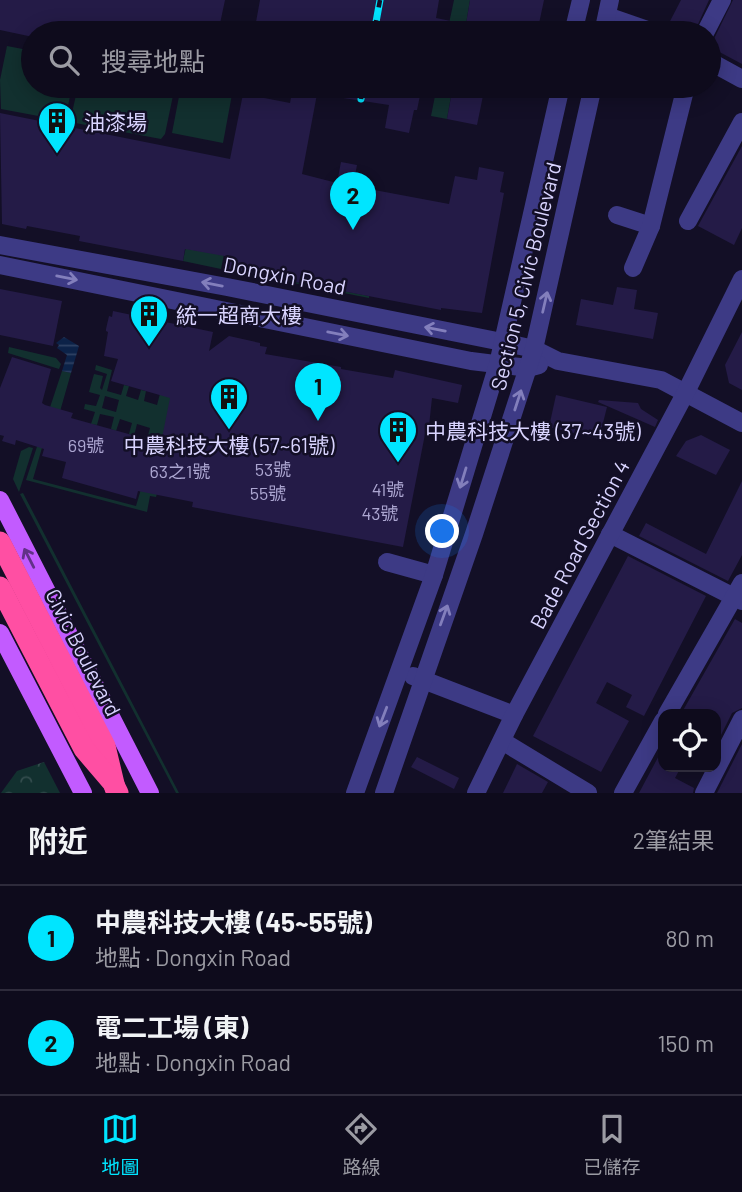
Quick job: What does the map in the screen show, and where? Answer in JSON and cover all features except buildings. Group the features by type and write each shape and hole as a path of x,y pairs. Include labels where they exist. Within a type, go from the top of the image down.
{"highway":[{"name":"Civic Boulevard","path":"0,544 102,741 116,789"},
{"path":"0,587 84,749 116,789"}],"main road":[{"path":"0,500 150,793"},
{"path":"0,633 83,793"}],"street":[{"path":"576,21 580,0"},
{"path":"711,21 722,0"},
{"path":"721,68 742,79"},
{"name":"Section 5, Civic Boulevard","path":"355,793 434,575 498,364 558,98"},
{"name":"Section 5, Civic Boulevard","path":"384,793 474,534 534,349 590,98"},
{"path":"634,268 650,226 683,98"},
{"path":"688,221 742,122"},
{"path":"617,215 650,226"},
{"name":"Dongxin Road","path":"0,244 534,349 558,361 661,380 742,423"},
{"name":"Dongxin Road","path":"0,265 471,361 528,368 558,361"},
{"name":"Bade Road Section 4","path":"476,793 514,715 686,393 742,279"},
{"path":"610,534 739,593 670,709"},
{"path":"387,562 434,575"},
{"path":"400,671 514,715"},
{"path":"704,793 742,719"},
{"path":"623,793 658,730"},
{"path":"502,741 588,793"}],"green space":[{"path":"454,0 470,0 466,21 450,21"},
{"path":"7,46 21,49 21,98 70,98 65,121 1,109 0,80"},
{"path":"75,98 172,98 165,134 161,139 70,122"},
{"path":"179,98 231,98 223,143 172,133"},
{"path":"435,98 451,98 447,119 431,116"},
{"path":"242,165 221,269 183,261 188,237 188,249 223,255"},
{"path":"228,270 369,296 369,298"},
{"path":"9,347 56,358 61,364 59,369 8,353"},
{"path":"96,365 112,370 107,391 121,395 124,385 129,386 126,396 138,400 141,390 146,391 144,401 157,405 162,386 185,392 156,497 150,496 147,512 26,480 62,371 71,373 59,415 52,413 33,479 136,506 146,472 150,428 137,424 134,436 129,434 132,423 120,419 116,431 111,429 114,417 100,414 97,425 91,424 95,412 84,409 85,404 96,406 100,395 89,392 94,374 103,376 100,388 102,390 107,374 95,370","holes":["105,396 119,400 116,412 102,408"]},
{"path":"33,448 19,492 13,479 21,451"},
{"path":"23,493 179,793 176,793 20,494"},
{"path":"44,762 60,793 1,793 17,771"}],"water":[{"path":"64,337 79,346 71,373 62,371 67,355 57,348 59,345 56,343"}],"railway":[{"path":"376,21 380,0"}],"place":[{"name":"油漆場","path":"57,155"},
{"name":"電二工場 (東)","path":"353,230"},
{"name":"統一超商大樓","path":"149,348"},
{"name":"中農科技大樓 (45~55號)","path":"318,421"},
{"name":"中農科技大樓 (57~61號)","path":"229,431"},
{"name":"中農科技大樓 (37~43號)","path":"398,464"}]}
